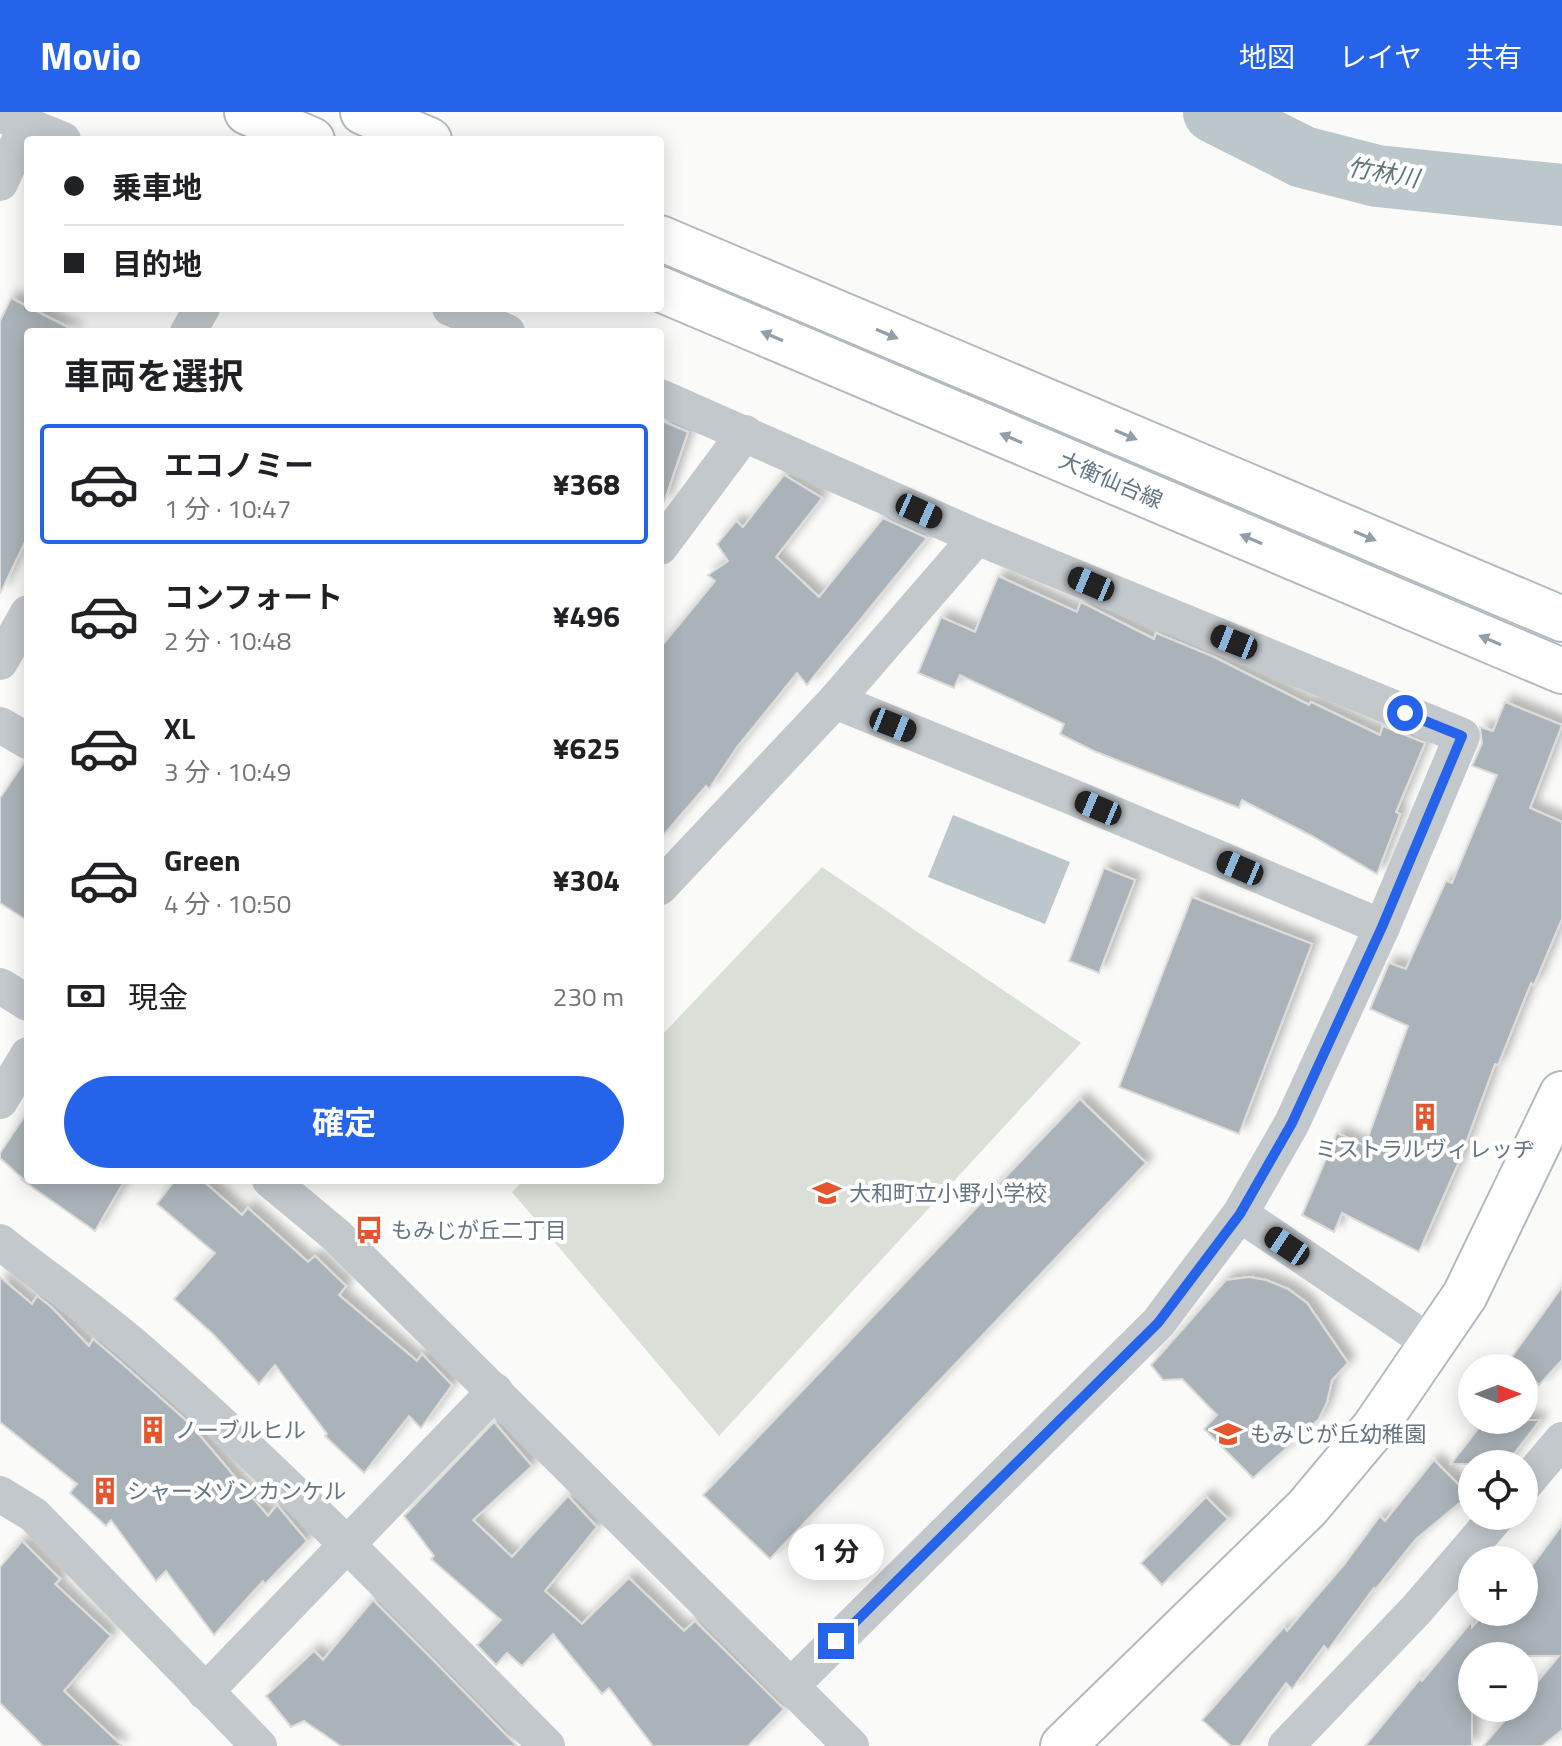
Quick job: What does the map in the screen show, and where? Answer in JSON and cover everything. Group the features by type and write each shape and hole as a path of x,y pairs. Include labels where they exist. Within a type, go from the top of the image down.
{"main road":[{"path":"247,112 303,136"},
{"path":"363,112 420,136"},
{"path":"664,240 1562,619"},
{"name":"大衡仙台線","path":"664,291 1562,671"},
{"path":"1063,1746 1307,1508 1374,1428 1465,1295 1562,1094"}],"street":[{"path":"0,183 14,119 54,136"},
{"path":"458,312 490,328"},
{"path":"664,399 977,537 1462,736 1382,927 1292,1123 1240,1214 1158,1323 791,1686"},
{"path":"664,542 745,433"},
{"path":"664,883 835,701 977,537"},
{"path":"0,662 24,620"},
{"path":"835,701 1382,927"},
{"path":"0,725 24,739"},
{"path":"0,986 24,1001"},
{"path":"0,1101 24,1062"},
{"path":"275,1184 336,1235 851,1746"},
{"path":"1240,1214 1432,1344"},
{"path":"0,1242 132,1345 348,1545 547,1746"},
{"path":"205,1692 495,1391"},
{"path":"1538,1468 1562,1440"},
{"path":"0,1494 34,1515 259,1746"},
{"path":"1286,1746 1417,1609 1485,1530"}],"shaded area":[{"path":"953,815 1070,862 1045,924 928,877"},
{"path":"822,867 1081,1043 719,1436 512,1192 520,1184 664,1184 664,1033"}],"building":[{"path":"11,298 24,305 24,312 38,312 69,328 24,328 24,544 0,594 0,321"},
{"path":"664,422 688,432 664,502"},
{"path":"784,475 822,498 776,557 819,597 883,518 927,538 807,685 797,673 737,747 709,789 706,786 664,834 664,643 715,581 708,575 728,561 717,544 736,521 743,527"},
{"path":"998,576 1077,612 1081,602 1154,639 1156,633 1214,657 1309,705 1311,702 1380,735 1383,726 1425,743 1396,812 1400,814 1377,874 1242,800 1239,808 1094,751 1060,734 1064,724 960,675 954,688 918,673 941,617 975,632"},
{"path":"1505,702 1562,725 1530,808 1562,822 1562,919 1534,985 1531,983 1498,1065 1495,1064 1458,1164 1419,1252 1342,1213 1334,1232 1302,1215 1337,1133 1365,1146 1408,1026 1370,1009 1389,963 1406,969 1446,881 1452,883 1497,775 1472,766 1482,743 1480,727 1493,731"},
{"path":"24,762 24,918 0,903 0,798"},
{"path":"1104,868 1135,880 1099,973 1069,961"},
{"path":"1192,897 1312,944 1239,1134 1119,1087"},
{"path":"1080,1099 1146,1163 770,1559 703,1495"},
{"path":"24,1117 24,1180 0,1158 0,1153"},
{"path":"28,1184 123,1184 95,1231"},
{"path":"172,1184 207,1184 242,1215 248,1208 308,1262 315,1256 346,1286 339,1295 417,1361 422,1354 452,1385 421,1428 409,1416 364,1473 325,1436 327,1434 275,1365 259,1384 214,1335 174,1299 215,1253 157,1204"},
{"path":"0,1277 32,1304 37,1296 89,1346 93,1339 120,1362 190,1424 268,1516 277,1505 307,1541 265,1584 263,1581 214,1635 166,1571 156,1581 111,1520 106,1526 70,1493 77,1484 0,1422"},
{"path":"1249,1277 1288,1289 1307,1303 1348,1363 1332,1380 1319,1419 1253,1478 1204,1429 1217,1415 1182,1379 1163,1380 1151,1365 1226,1280"},
{"path":"1562,1287 1562,1360 1539,1385 1538,1354 1514,1354"},
{"path":"494,1422 532,1466 473,1520 512,1557 568,1496 597,1527 545,1591 582,1624 629,1578 684,1631 695,1621 784,1709 748,1746 653,1746 609,1688 602,1694 553,1634 522,1666 507,1653 496,1665 477,1645 501,1620 431,1559 434,1556 404,1516"},
{"path":"1474,1434 1529,1434 1517,1450 1462,1450"},
{"path":"1434,1460 1458,1484 1458,1504 1416,1539 1374,1588 1328,1650 1324,1646 1292,1689 1286,1683 1240,1746 1231,1746 1202,1720 1284,1627 1287,1631 1344,1565 1380,1516 1385,1521"},
{"path":"1206,1497 1228,1519 1162,1585 1141,1563"},
{"path":"1562,1525 1562,1730 1542,1746 1483,1746 1503,1722 1538,1722 1538,1681 1559,1656 1538,1656 1538,1642 1458,1642 1458,1722 1472,1722 1472,1746 1365,1746 1468,1626 1538,1626 1538,1558"},
{"path":"22,1541 60,1579 55,1584 111,1636 64,1691 122,1746 43,1746 0,1703 0,1567"},
{"path":"373,1600 517,1746 341,1746 304,1721 291,1727 266,1696 314,1651 323,1660"}],"waterway":[{"name":"竹林川","path":"1214,112 1303,157 1377,176 1562,195"}],"place":[{"name":"ミストラルヴィレッヂ","path":"1425,1117"},
{"name":"大和町立小野小学校","path":"827,1193"},
{"name":"もみじが丘二丁目","path":"369,1230"},
{"name":"ノーブルヒル","path":"153,1430"},
{"name":"もみじが丘幼稚園","path":"1228,1434"},
{"name":"シャーメゾンカンケル","path":"105,1491"}],"route":[{"path":"836,1641 1158,1323 1240,1214 1292,1123 1382,927 1462,736 1405,713"}]}
